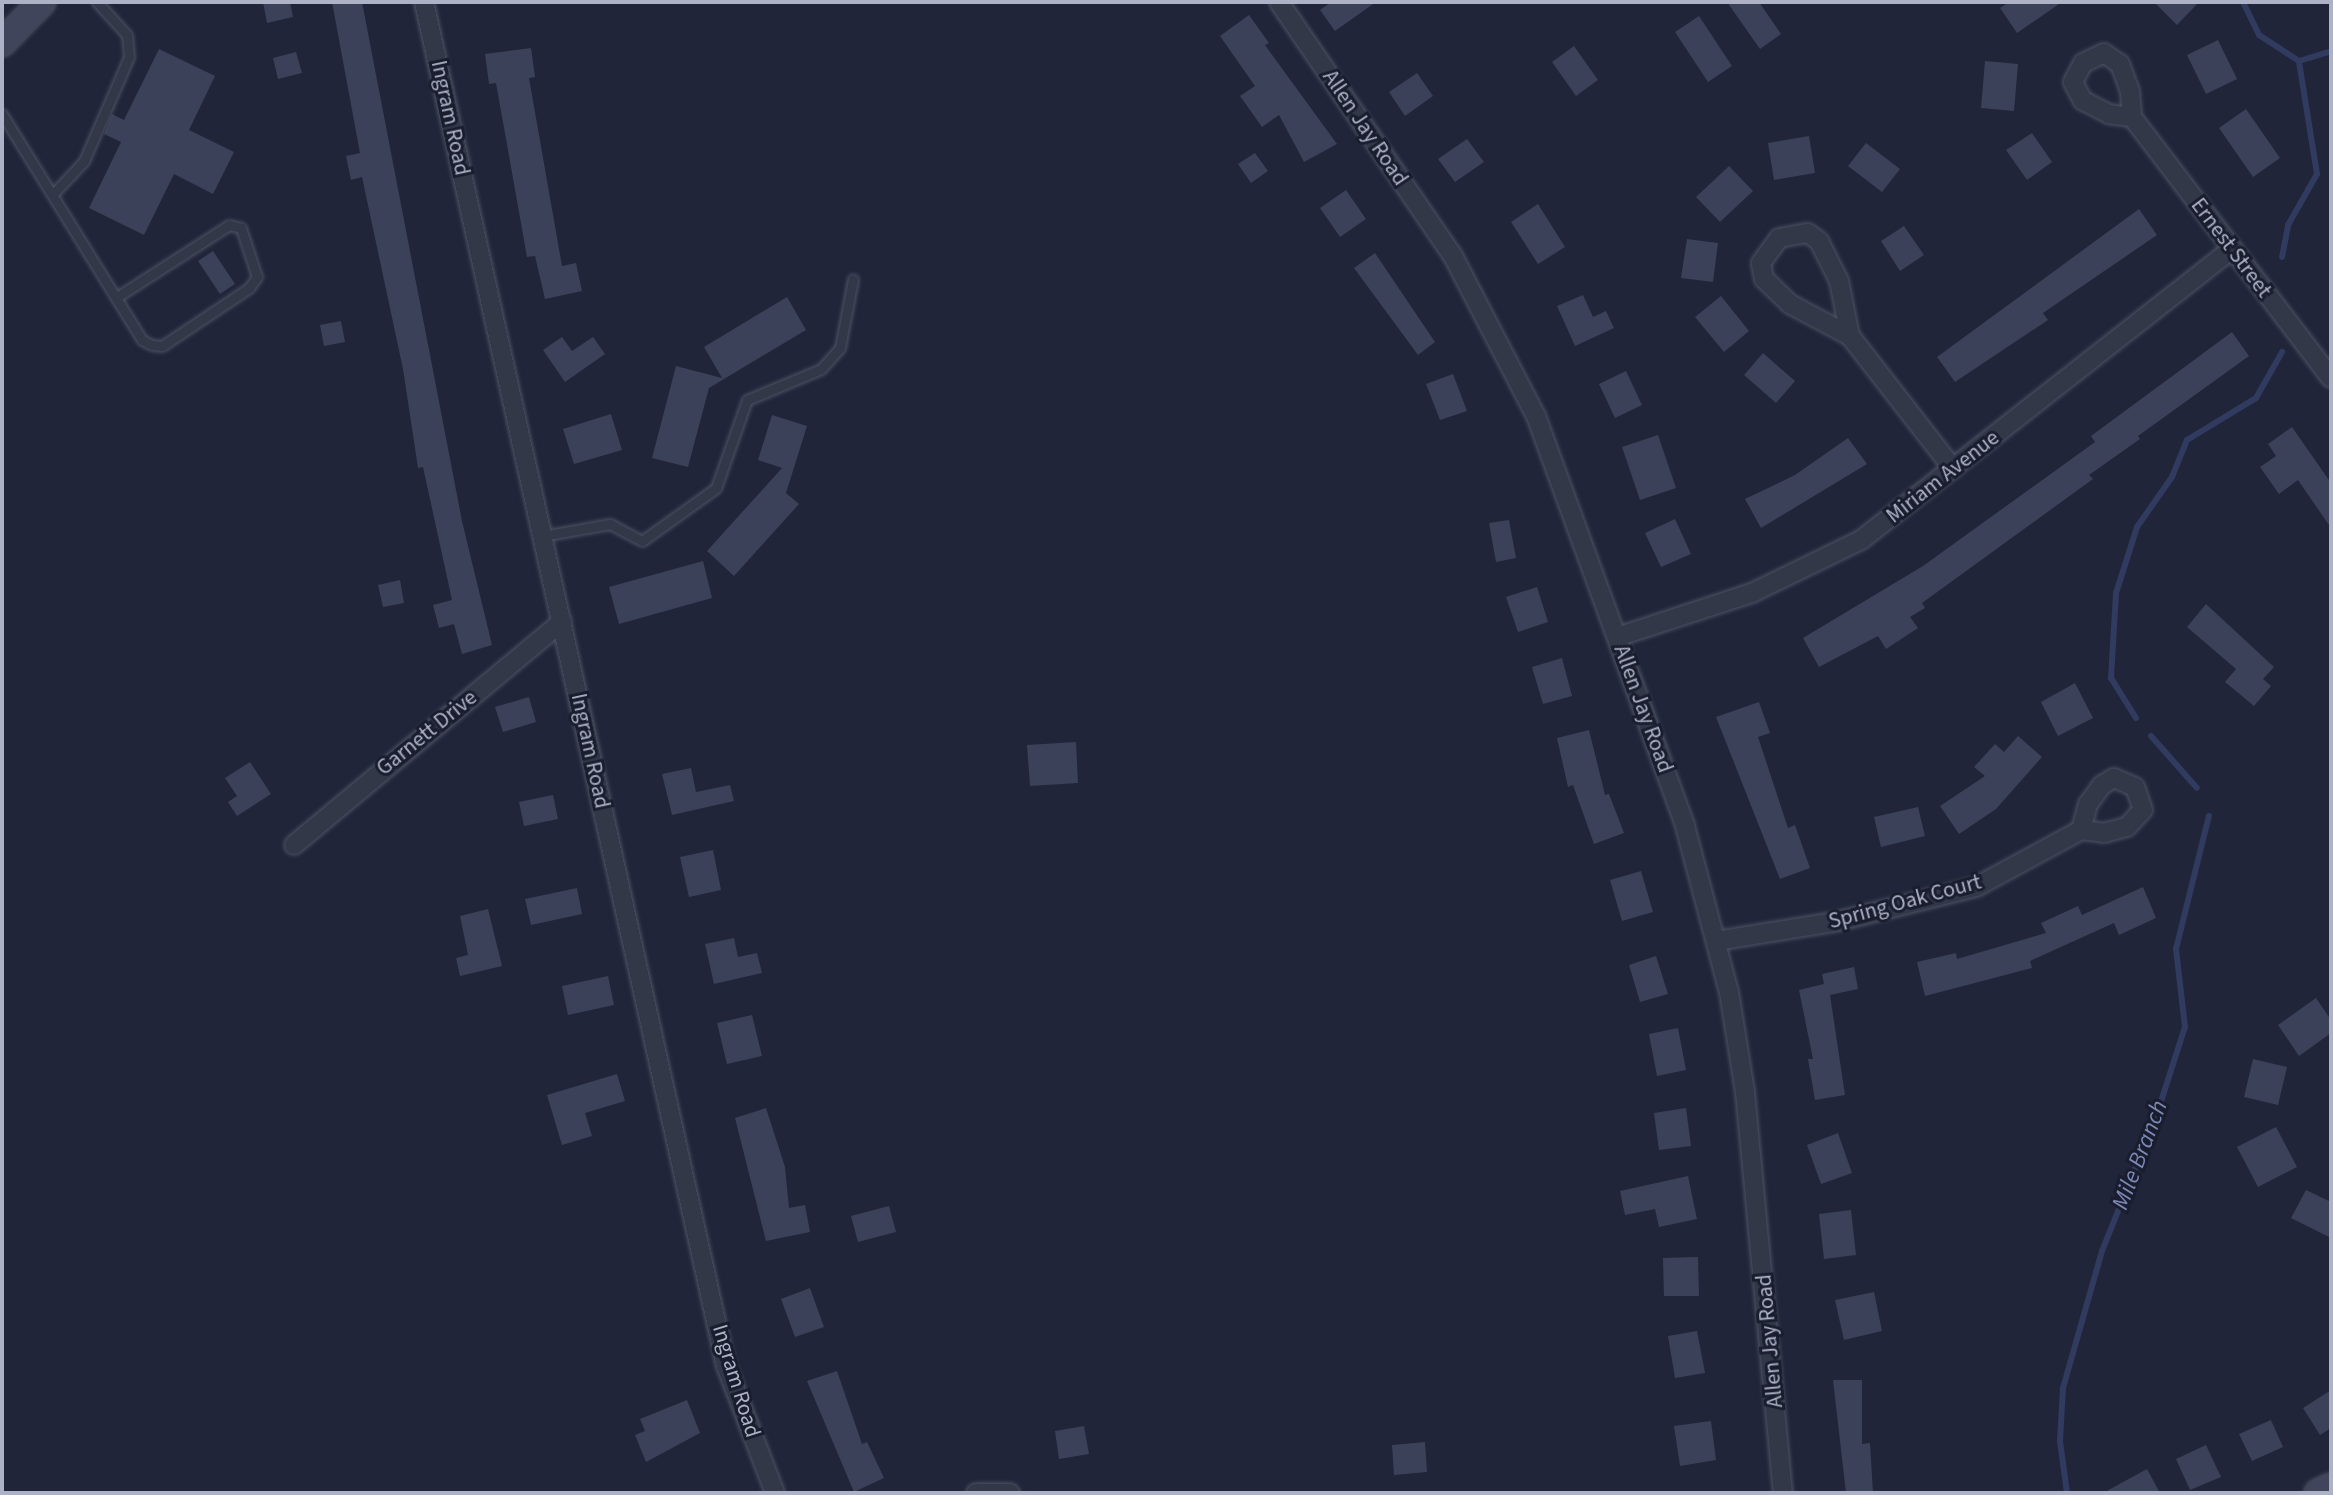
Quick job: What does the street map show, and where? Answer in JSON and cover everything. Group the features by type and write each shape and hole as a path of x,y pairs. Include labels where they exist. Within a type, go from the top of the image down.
{"main road":[{"path":"2,43 42,2"},
{"path":"2318,1493 2331,1487"}],"street":[{"name":"Ingram Road","path":"424,2 726,1366 775,1493"},
{"name":"Allen Jay Road","path":"1279,2 1453,256 1536,416 1685,826 1729,992 1755,1176 1783,1493"},
{"name":"Ernest Street","path":"2132,117 2331,378"},
{"path":"1850,336 1839,281 1819,241 1808,233 1779,238 1761,263 1764,279 1790,304 1850,336 1953,469"},
{"name":"Miriam Avenue","path":"1617,637 1685,618 1819,565 1861,540 2232,249"},
{"name":"Garnett Drive","path":"294,845 562,622"},
{"name":"Spring Oak Court","path":"1716,941 1839,921 1976,887 2081,830"},
{"path":"976,1493 1010,1493"}],"lane":[{"path":"54,193 84,161 129,57 127,35 97,2"},
{"path":"2,114 54,193 142,340 162,346 249,288 257,277 241,228 229,225 117,297"},
{"path":"542,536 610,524 642,541 716,488 747,400 821,369 840,348 853,279"}],"building":[{"path":"263,2 290,2 293,17 267,23"},
{"path":"332,2 362,2 462,521 492,645 462,654 454,624 439,628 433,605 452,600 423,467 418,468 403,369 362,177 351,180 346,156 360,153"},
{"path":"1331,2 1376,2 1335,31 1320,10"},
{"path":"1727,2 1759,2 1781,34 1760,49"},
{"path":"2009,2 2062,2 2017,33 2000,8"},
{"path":"2154,2 2199,2 2177,25"},
{"path":"1249,15 1269,43 1265,45 1337,144 1304,162 1279,115 1262,127 1240,96 1255,86 1220,36"},
{"path":"1699,16 1732,66 1708,82 1675,32"},
{"path":"2218,40 2237,79 2206,94 2187,55"},
{"path":"1574,46 1598,80 1576,96 1552,62"},
{"path":"531,48 535,77 529,78 562,266 576,263 582,291 545,299 535,256 527,257 496,83 489,84 485,54"},
{"path":"159,49 215,76 189,130 234,152 213,194 174,174 144,235 89,208 121,142 104,134 112,114 124,120"},
{"path":"296,52 302,73 278,79 273,58"},
{"path":"1985,61 2018,64 2014,111 1981,108"},
{"path":"1417,73 1433,96 1405,116 1389,92"},
{"path":"2246,109 2280,158 2253,177 2219,128"},
{"path":"2032,133 2052,162 2027,180 2006,150"},
{"path":"1809,136 1815,173 1774,180 1768,143"},
{"path":"1467,139 1484,162 1455,182 1438,159"},
{"path":"1866,143 1900,169 1882,192 1848,166"},
{"path":"1255,153 1268,171 1251,183 1238,164"},
{"path":"1729,166 1753,191 1720,222 1696,197"},
{"path":"1346,190 1366,219 1340,237 1320,208"},
{"path":"1538,204 1565,247 1538,264 1511,222"},
{"path":"2139,209 2157,235 2043,313 2048,320 1955,382 1937,357"},
{"path":"1904,226 1924,255 1900,271 1881,241"},
{"path":"1687,239 1718,243 1713,282 1681,278"},
{"path":"213,251 235,284 220,294 198,261"},
{"path":"1375,253 1435,342 1418,355 1354,268"},
{"path":"1583,295 1593,317 1606,311 1614,328 1575,346 1557,306"},
{"path":"1721,296 1749,331 1724,352 1695,317"},
{"path":"787,297 806,330 709,388 688,467 652,458 676,366 722,378 704,347"},
{"path":"341,321 345,342 324,346 320,325"},
{"path":"2232,332 2249,356 2138,436 2140,439 2089,475 2093,479 1922,603 1925,608 1910,617 1918,628 1886,649 1878,636 1819,667 1803,638 1923,566 2095,442 2091,436"},
{"path":"562,337 572,351 593,337 605,354 565,382 543,350"},
{"path":"1763,353 1795,381 1776,403 1744,375"},
{"path":"1626,371 1642,405 1615,418 1599,384"},
{"path":"1453,374 1467,411 1440,420 1426,384"},
{"path":"611,414 622,450 574,464 563,429"},
{"path":"772,415 807,426 786,493 799,504 734,576 707,551 782,468 758,460"},
{"path":"2292,427 2331,483 2331,528 2298,480 2279,494 2260,467 2276,456 2268,444"},
{"path":"1658,435 1676,488 1640,500 1622,447"},
{"path":"1848,438 1867,464 1761,528 1745,499 1795,475"},
{"path":"1675,519 1691,554 1661,567 1645,533"},
{"path":"1509,520 1516,558 1496,562 1489,523"},
{"path":"703,561 712,598 619,624 609,587"},
{"path":"400,580 404,603 383,607 378,585"},
{"path":"1537,587 1548,622 1518,632 1506,597"},
{"path":"2206,604 2274,667 2263,679 2271,686 2254,706 2225,682 2236,669 2187,627"},
{"path":"1562,658 1572,696 1543,704 1532,667"},
{"path":"2075,683 2093,718 2058,736 2041,702"},
{"path":"529,697 536,722 503,732 495,707"},
{"path":"1759,702 1770,733 1758,737 1788,828 1795,825 1810,868 1780,879 1716,717"},
{"path":"1589,730 1605,795 1609,794 1624,833 1594,844 1573,785 1568,787 1557,738"},
{"path":"2018,736 2042,757 1996,809 1959,834 1940,806 1985,776 1974,767 1995,744 2004,752"},
{"path":"1076,742 1078,783 1030,786 1027,745"},
{"path":"250,762 271,794 237,816 228,802 237,796 225,778"},
{"path":"691,768 696,792 730,785 734,801 672,815 662,774"},
{"path":"553,795 558,819 524,826 519,802"},
{"path":"1918,807 1925,836 1881,847 1874,817"},
{"path":"713,850 721,890 689,897 680,857"},
{"path":"1641,871 1653,912 1622,921 1610,880"},
{"path":"2143,887 2156,918 2119,935 2114,923 2030,961 2032,968 1925,996 1917,962 1956,953 1957,959 2046,933 2041,923 2078,906 2082,915"},
{"path":"577,888 582,914 531,925 525,899"},
{"path":"488,909 502,966 460,976 456,958 468,955 460,916"},
{"path":"734,938 738,957 757,953 762,973 714,984 705,944"},
{"path":"1656,956 1668,994 1640,1002 1629,965"},
{"path":"1854,967 1858,989 1830,995 1845,1095 1815,1100 1808,1059 1813,1059 1799,990 1824,984 1822,974"},
{"path":"608,976 614,1005 568,1015 562,986"},
{"path":"2316,998 2331,1020 2331,1033 2299,1056 2278,1025"},
{"path":"752,1015 762,1056 727,1064 717,1023"},
{"path":"1678,1028 1686,1070 1657,1076 1649,1034"},
{"path":"2253,1059 2287,1067 2278,1105 2244,1097"},
{"path":"617,1074 625,1101 585,1113 592,1136 562,1145 547,1095"},
{"path":"766,1108 785,1167 789,1208 805,1205 810,1232 766,1241 735,1118"},
{"path":"1686,1108 1691,1146 1659,1150 1654,1113"},
{"path":"2276,1127 2297,1167 2258,1187 2237,1147"},
{"path":"1838,1133 1852,1173 1821,1184 1807,1145"},
{"path":"1688,1176 1697,1219 1659,1227 1655,1209 1625,1215 1620,1191"},
{"path":"2306,1190 2331,1202 2331,1238 2291,1218"},
{"path":"889,1206 896,1232 858,1242 851,1216"},
{"path":"1851,1210 1856,1255 1824,1259 1819,1214"},
{"path":"1698,1257 1699,1296 1664,1296 1663,1258"},
{"path":"810,1288 824,1327 795,1337 781,1299"},
{"path":"1874,1292 1882,1331 1844,1340 1835,1300"},
{"path":"1697,1331 1705,1373 1675,1378 1668,1336"},
{"path":"837,1371 862,1444 867,1442 884,1478 854,1492 807,1381"},
{"path":"1833,1380 1862,1380 1862,1444 1870,1443 1873,1493 1846,1493"},
{"path":"2331,1390 2331,1428 2320,1435 2303,1408"},
{"path":"687,1400 700,1433 646,1462 635,1435 645,1431 640,1419"},
{"path":"2271,1420 2283,1447 2252,1461 2239,1434"},
{"path":"1711,1421 1716,1460 1680,1466 1674,1426"},
{"path":"1084,1426 1089,1454 1059,1459 1055,1431"},
{"path":"1425,1442 1427,1472 1394,1475 1392,1445"},
{"path":"2206,1445 2221,1477 2190,1490 2176,1459"},
{"path":"2147,1469 2160,1493 2103,1493"}],"waterway":[{"path":"2243,2 2259,35 2299,61"},
{"name":"Mile Branch","path":"2282,257 2288,225 2317,174 2299,61 2331,51"},
{"name":"Mile Branch","path":"2136,718 2111,678 2116,593 2137,527 2172,477 2187,440 2256,398 2282,352"},
{"name":"Mile Branch","path":"2151,736 2197,788"},
{"name":"Mile Branch","path":"2067,1493 2060,1441 2063,1388 2102,1251 2157,1114 2185,1027 2176,949 2209,816"}]}
